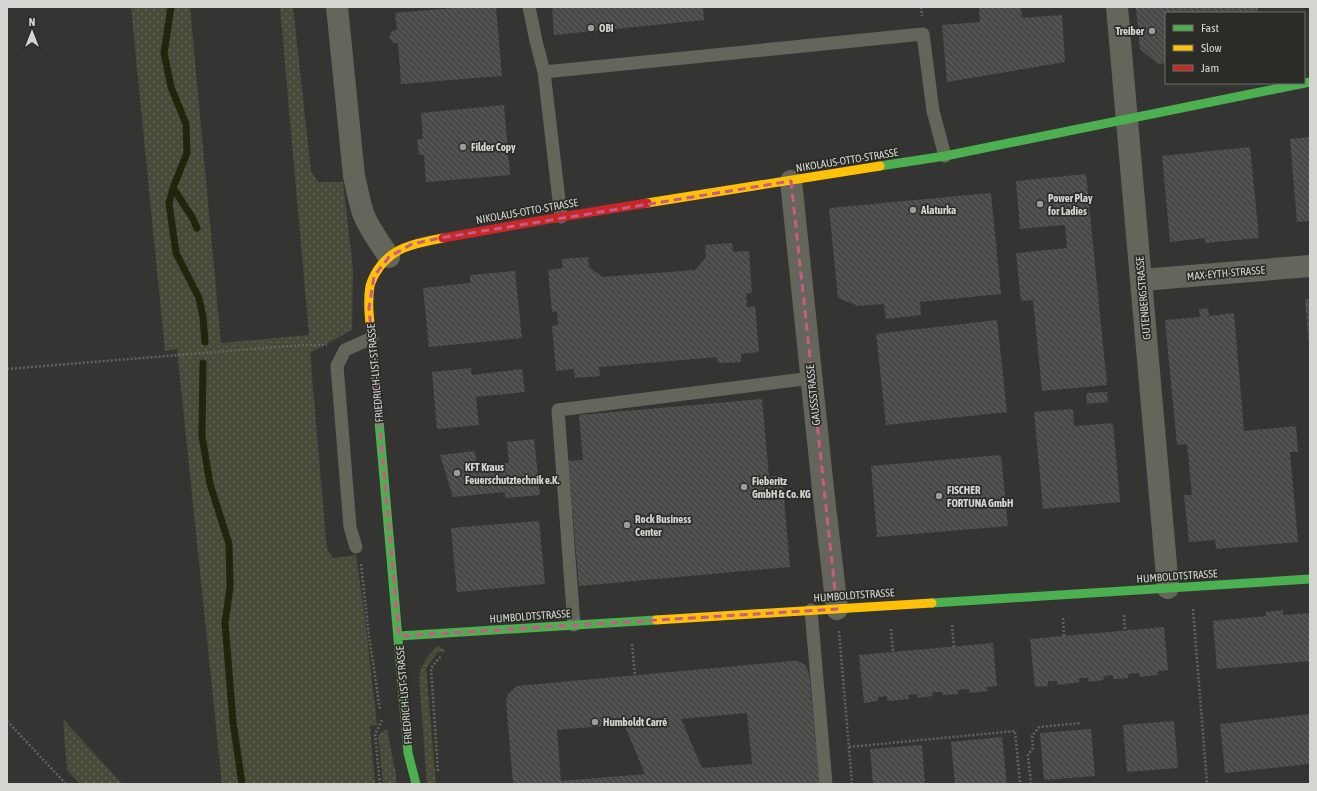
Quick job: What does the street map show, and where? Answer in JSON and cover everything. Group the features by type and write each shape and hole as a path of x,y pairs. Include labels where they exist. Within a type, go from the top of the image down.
{"main road":[{"name":"NIKOLAUS-OTTO-STRASSE","path":"389,257 400,249 412,244 561,218 945,156 1300,84"},
{"name":"FRIEDRICH-LIST-STRASSE","path":"389,257 380,265 370,284 369,308 408,753 416,784"},
{"name":"HUMBOLDTSTRASSE","path":"398,636 1310,579"},
{"name":"FRIEDRICH-LIST-STRASSE","path":"406,776 408,753"}],"street":[{"path":"337,7 354,176 358,198 363,213 389,257"},
{"name":"GUTENBERGSTRASSE","path":"1117,7 1168,588"},
{"name":"GAUSSSTRASSE","path":"791,181 837,609"},
{"name":"MAX-EYTH-STRASSE","path":"1142,280 1310,266"}],"lane":[{"path":"529,7 544,72 561,218"},
{"path":"544,72 923,34 933,111 945,156"},
{"path":"356,547 350,527 337,366 345,350 372,338"},
{"path":"574,625 558,410 812,378"},
{"path":"812,610 826,784"}],"path":[{"path":"7,369 302,345 333,345 345,350"},
{"path":"380,784 375,734 382,722 368,636 360,558 391,547"},
{"path":"1191,587 1207,784"},
{"path":"837,609 852,784"},
{"path":"1124,615 1125,630"},
{"path":"1063,618 1064,636"},
{"path":"630,621 635,675"},
{"path":"952,625 954,647"},
{"path":"891,629 893,652"},
{"path":"438,777 431,668 439,658 445,657"},
{"path":"7,721 66,784"},
{"path":"1030,784 1028,755 1033,748 1032,736 1039,727 1081,723"},
{"path":"849,747 1015,731 1020,784"}],"highlighted area":[{"path":"791,181 837,609 399,636 369,308 374,276 389,257 412,244 440,238"}],"green space":[{"path":"131,7 190,7 221,343 309,335 280,7 293,7 311,171 318,182 343,182 353,270 352,330 310,353 327,550 333,558 356,555 377,725 370,726 375,784 222,784 177,349 165,351"},
{"path":"438,646 446,652 438,652 426,668 436,784 427,784 419,676 426,660"},
{"path":"63,719 122,784 80,784 67,770"},
{"path":"387,729 396,775 396,784 383,784 378,735"}],"building":[{"path":"465,7 496,7 502,76 401,84 398,43 393,43 389,37 392,31 397,30 395,13"},
{"name":"OBI","path":"552,7 703,7 704,20 554,35"},
{"path":"979,7 1021,7 1022,18 1062,15 1065,62 947,82 942,25 980,22"},
{"name":"Treiber","path":"1136,7 1258,7 1258,12 1165,12 1165,63 1158,64 1140,49"},
{"name":"Filder Copy","path":"504,105 510,175 426,182 424,155 419,155 417,139 423,139 421,113"},
{"path":"1310,137 1310,221 1297,222 1290,139"},
{"path":"1250,147 1259,238 1205,243 1205,238 1170,242 1162,156"},
{"path":"1086,174 1107,385 1042,391 1033,300 1021,301 1016,253 1067,248 1065,225 1020,229 1016,181"},
{"path":"991,193 1001,294 920,302 921,315 886,319 884,304 858,306 838,298 829,208"},
{"path":"732,243 733,252 749,251 752,293 746,294 747,307 755,306 759,352 741,354 741,362 718,363 717,357 599,367 600,376 575,378 574,369 556,371 552,326 558,325 557,311 552,312 548,270 563,268 562,259 588,257 589,267 602,277 695,270 706,257 705,245"},
{"path":"515,271 522,338 429,347 423,288 470,283 470,275"},
{"path":"1305,299 1310,299 1310,346 1309,346"},
{"path":"1208,308 1209,316 1234,313 1244,431 1296,426 1298,452 1290,452 1298,542 1216,549 1215,540 1189,542 1184,495 1192,495 1187,444 1177,445 1165,320 1200,317 1199,309"},
{"path":"997,320 1007,412 886,425 876,334"},
{"path":"471,368 472,375 522,369 525,392 476,397 479,425 437,429 432,372"},
{"path":"1107,392 1108,402 1087,404 1086,393"},
{"path":"762,399 769,477 782,475 790,567 579,586 568,461 583,460 579,415"},
{"path":"1073,409 1074,426 1113,423 1120,502 1043,509 1034,412"},
{"path":"534,439 540,495 505,498 505,492 453,497 440,455 475,451 477,466 509,463 507,442"},
{"name":"FISCHER FORTUNA GmbH","path":"1001,455 1008,526 877,537 871,466"},
{"path":"539,521 545,584 457,592 451,528"},
{"path":"1283,610 1283,615 1309,613 1310,661 1217,669 1213,621 1266,616 1266,612"},
{"path":"1164,627 1168,670 1158,671 1158,675 1139,677 1139,673 1128,674 1128,678 1113,679 1113,675 1103,676 1104,680 1089,682 1088,678 1079,678 1080,682 1057,685 1057,681 1048,681 1048,686 1035,687 1030,639"},
{"path":"993,643 997,686 987,687 988,691 969,693 969,689 957,690 958,694 942,695 942,692 932,692 933,696 918,698 917,694 908,695 909,699 887,701 887,696 878,697 878,701 864,703 859,655"},
{"name":"Humboldt Carré","path":"798,661 805,665 809,673 820,784 513,784 506,701 508,694 517,686","holes":["747,713 752,764 702,768 681,719","624,724 645,774 561,781 557,730"]},
{"path":"1310,714 1310,764 1225,773 1220,724"},
{"path":"1174,721 1178,768 1127,772 1123,725"},
{"path":"1091,729 1095,776 1044,780 1040,733"},
{"path":"1002,737 1007,784 955,784 951,742"},
{"path":"922,745 925,784 873,784 870,749"}],"waterway":[{"path":"171,7 164,53 171,87 186,124 187,153 173,188 169,203 176,253 199,298 203,317 205,342"},
{"path":"173,188 192,217 197,228"},
{"path":"203,363 202,436 210,484 229,544 230,587 225,623 233,722 242,784"}],"traffic: fast":[{"path":"1305,83 1310,82"},
{"path":"880,166 945,156 1300,84"},
{"path":"372,341 408,753 416,784"},
{"path":"932,603 1310,579"},
{"path":"399,636 656,620"}],"traffic: slow":[{"path":"647,203 880,166"},
{"path":"372,341 369,314 369,293 372,280 381,265 396,252 404,248 414,244 443,238"},
{"path":"656,620 932,603"}],"traffic: jam":[{"path":"443,238 647,203"}],"place":[{"name":"OBI","path":"591,28"},
{"name":"Treiber","path":"1152,31"},
{"name":"Filder Copy","path":"463,147"},
{"name":"Power Play for Ladies","path":"1040,204"},
{"name":"Alaturka","path":"913,210"},
{"name":"KFT Kraus Feuerschutztechnik e.K.","path":"457,473"},
{"name":"Fieberitz GmbH & Co. KG","path":"744,487"},
{"name":"FISCHER FORTUNA GmbH","path":"939,496"},
{"name":"Rock Business Center","path":"627,525"},
{"name":"Humboldt Carré","path":"595,722"}]}
